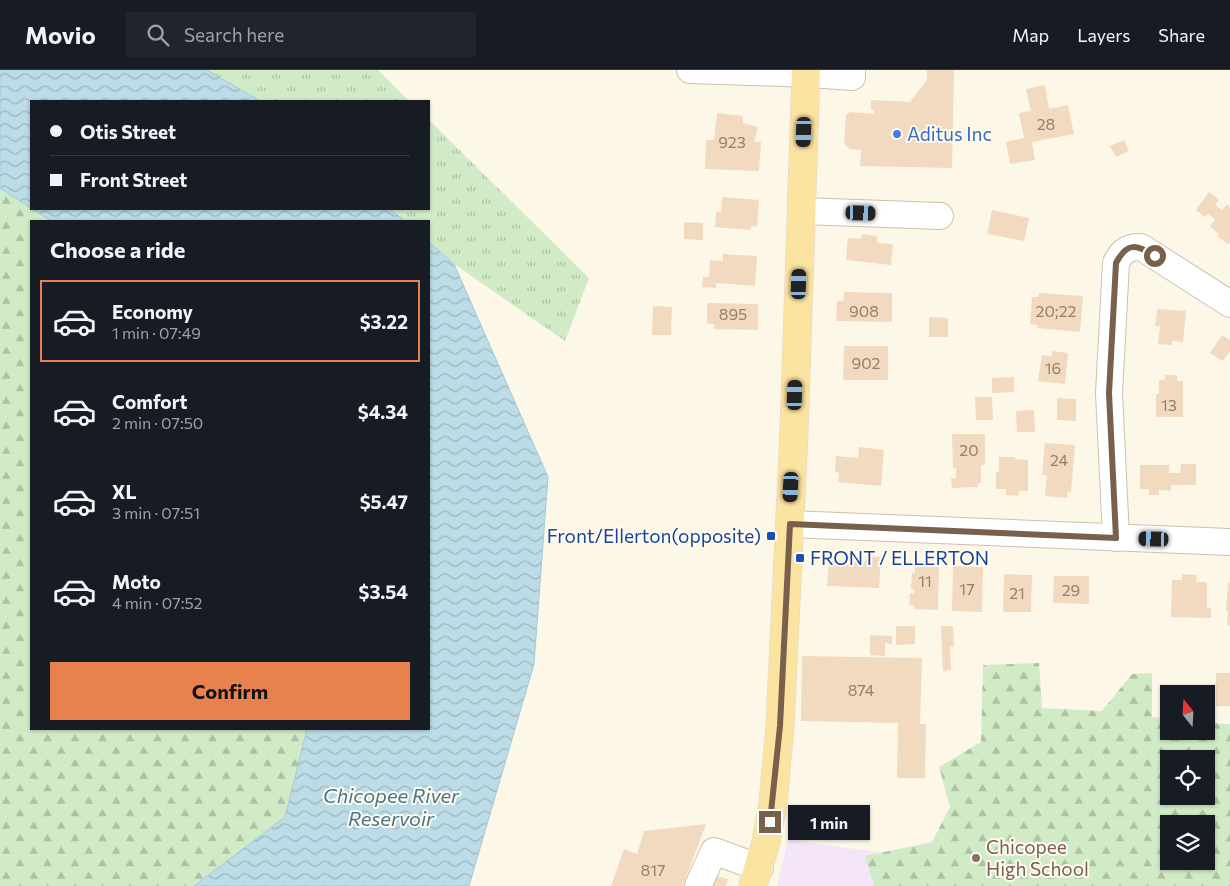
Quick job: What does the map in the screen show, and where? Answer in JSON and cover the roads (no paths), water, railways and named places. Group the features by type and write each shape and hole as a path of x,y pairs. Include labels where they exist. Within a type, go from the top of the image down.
{"main road":[{"path":"756,877 766,842 773,803 779,735 790,524 806,71"}],"street":[{"path":"690,70 806,71 852,77 852,70"},
{"path":"802,211 940,216"},
{"path":"1116,538 1109,393 1116,263 1122,252 1131,247 1141,247 1230,304"},
{"path":"790,524 1230,542"},
{"path":"698,886 714,851 756,877"}],"water":[{"path":"0,70 207,70 258,100 30,100 30,207 0,188"},
{"path":"34,210 391,210 404,220 50,220"},
{"name":"Chicopee River Reservoir","path":"430,243 454,264 548,477 534,664 469,886 194,886 285,817 307,730 430,730"}],"place":[{"name":"Aditus Inc","path":"897,134"},
{"name":"Front/Ellerton(opposite)","path":"771,536"},
{"name":"FRONT / ELLERTON","path":"800,558"},
{"name":"Chicopee High School","path":"976,858"}]}
